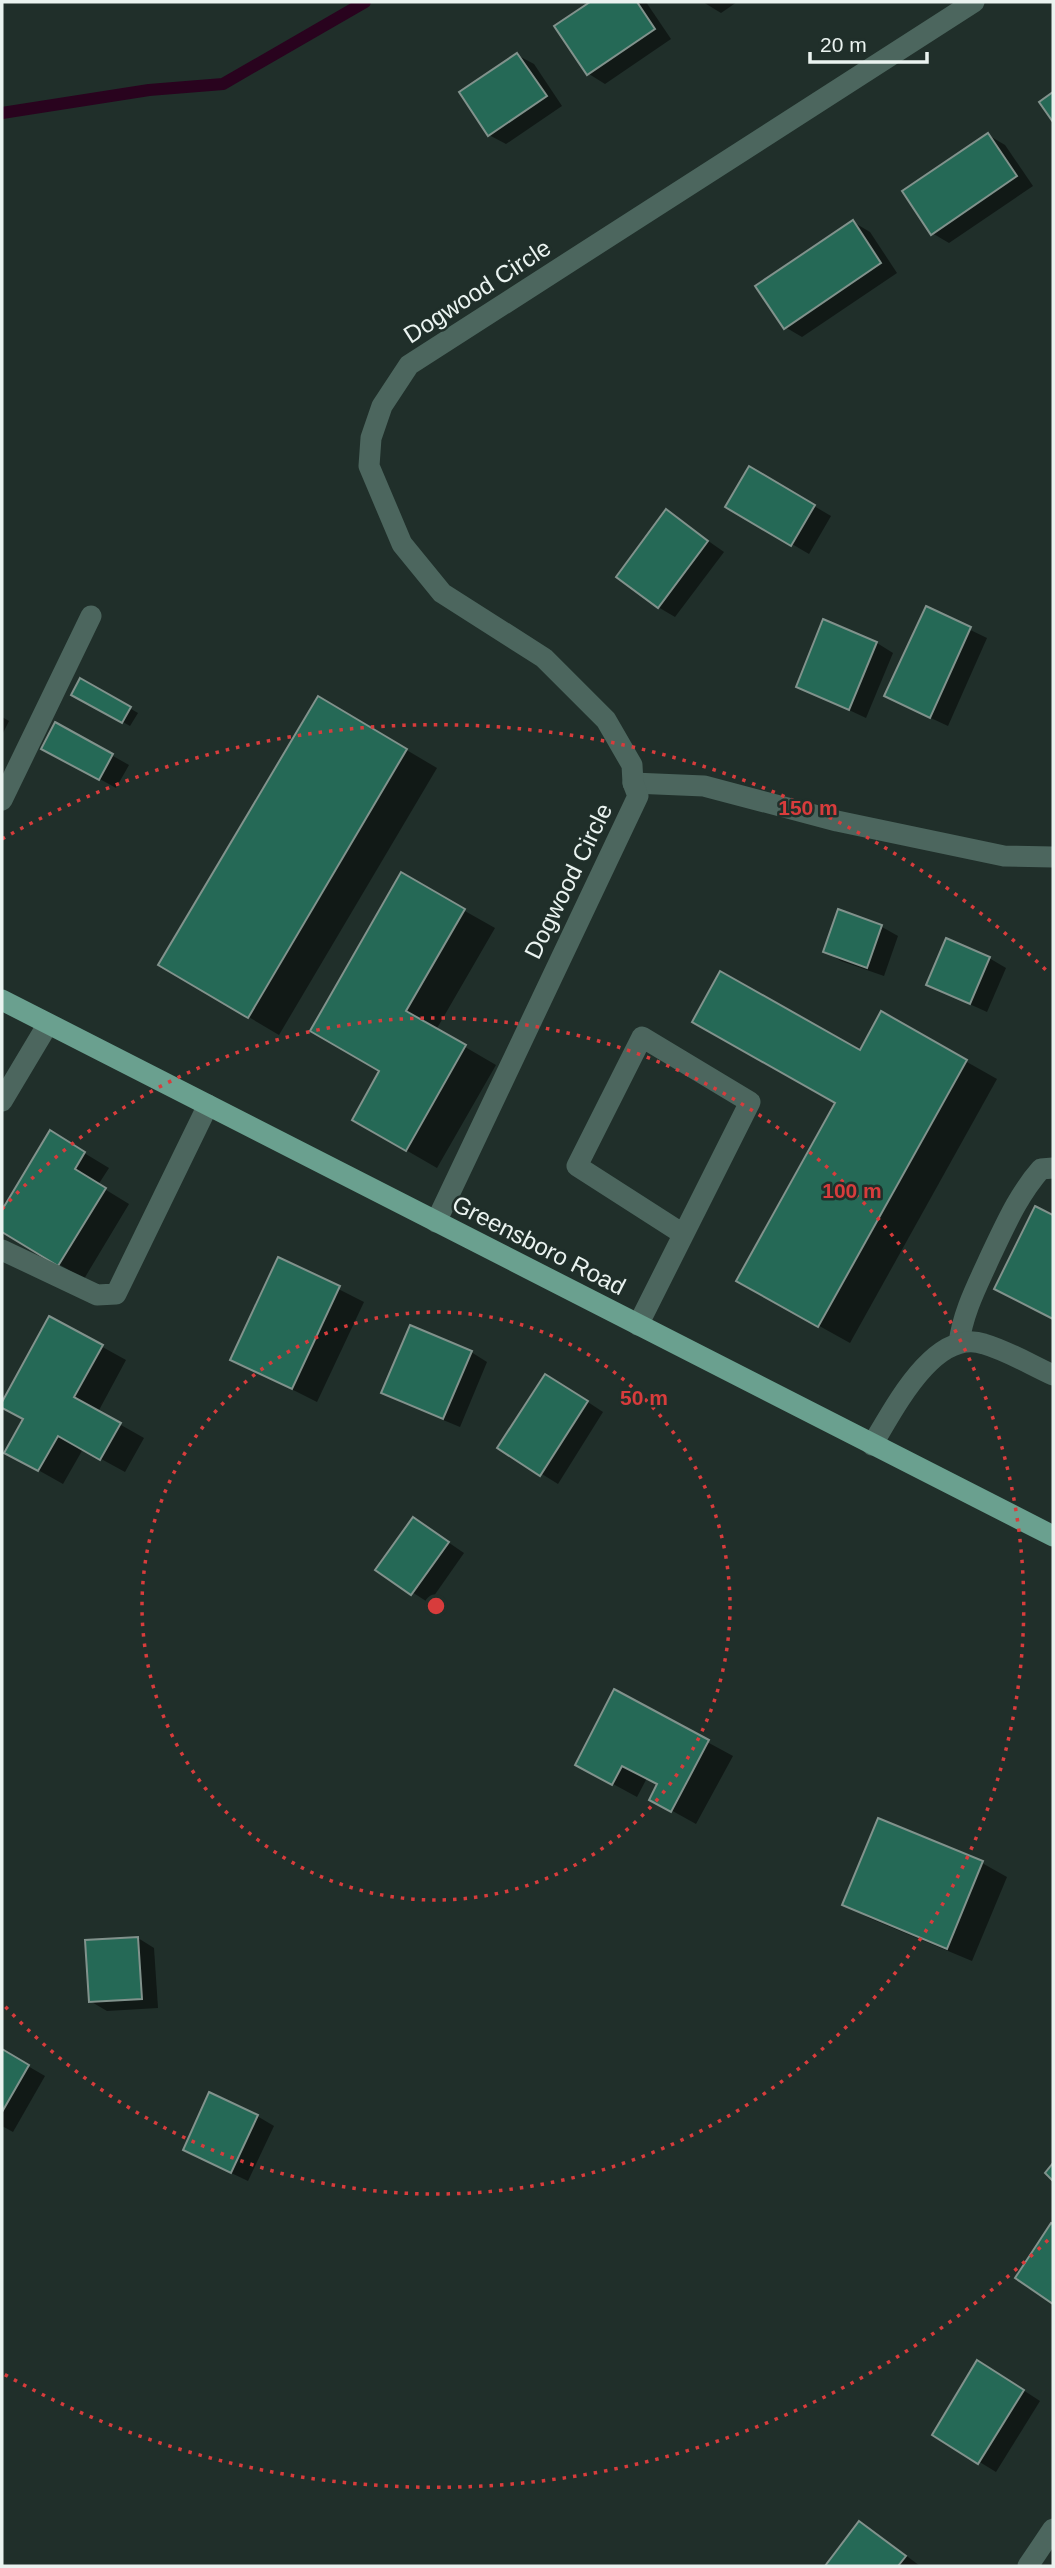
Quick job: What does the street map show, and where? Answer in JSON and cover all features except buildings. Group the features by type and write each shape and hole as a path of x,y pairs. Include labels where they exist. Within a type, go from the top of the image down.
{"main road":[{"name":"Greensboro Road","path":"2,1000 1053,1536"}],"street":[{"name":"Dogwood Circle","path":"436,1222 638,796 633,783 632,765 606,720 544,658 442,593 402,544 369,466 371,438 382,406 410,365 974,2"},
{"path":"2,800 91,617"},
{"path":"633,783 704,786 837,821 1004,856 1053,857"},
{"path":"2,1101 48,1024"},
{"path":"638,1325 750,1102 642,1037 577,1166 683,1234"},
{"path":"2,1250 97,1295 116,1294 208,1105"},
{"path":"959,1343 961,1324 970,1301 1009,1217 1026,1186 1041,1168 1053,1168"},
{"path":"872,1445 919,1371 936,1355 959,1343 982,1342 1053,1375"},
{"path":"1028,2566 1053,2529"}],"waterway":[{"path":"2,113 149,90 223,84 365,2"}]}
